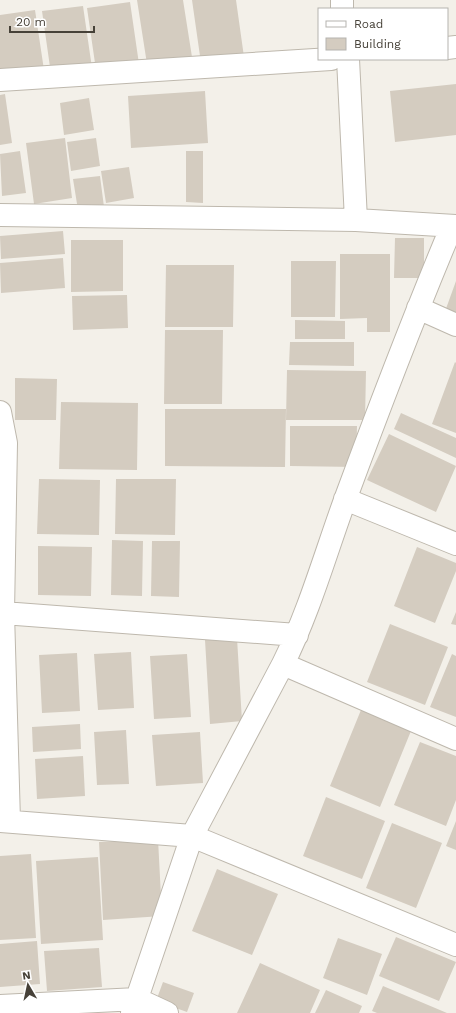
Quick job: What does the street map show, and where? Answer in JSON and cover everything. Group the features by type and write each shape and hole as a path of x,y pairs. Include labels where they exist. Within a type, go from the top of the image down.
{"street":[{"path":"0,80 318,60"},
{"path":"348,60 356,220"},
{"path":"0,215 356,220 454,226 418,308 345,499 298,635 192,836 134,1006"},
{"path":"418,308 456,325"},
{"path":"0,412 6,443 2,613 5,821 192,836 456,945"},
{"path":"345,499 456,544"},
{"path":"2,613 298,635"},
{"path":"283,664 456,739"},
{"path":"0,1006 134,1006 167,1013"}],"building":[{"path":"137,0 183,0 192,57 147,64"},
{"path":"192,0 236,0 244,57 201,63"},
{"path":"130,2 139,64 96,70 87,8"},
{"path":"83,6 92,68 51,74 42,11"},
{"path":"35,10 44,70 0,76 0,15"},
{"path":"456,84 456,135 395,142 390,91"},
{"path":"205,91 208,143 131,148 128,96"},
{"path":"5,94 12,143 0,145 0,95"},
{"path":"89,98 94,130 64,135 60,103"},
{"path":"65,138 72,198 34,204 26,143"},
{"path":"96,138 100,166 71,171 67,142"},
{"path":"20,151 26,193 2,196 0,154"},
{"path":"186,151 203,151 203,203 186,202"},
{"path":"129,167 134,198 106,203 101,171"},
{"path":"100,176 104,207 78,210 73,179"},
{"path":"63,231 65,254 1,259 0,236"},
{"path":"395,238 424,238 424,278 394,278"},
{"path":"71,240 123,240 123,291 71,292"},
{"path":"340,254 390,254 390,332 367,332 367,318 340,319"},
{"path":"63,258 65,288 1,293 0,263"},
{"path":"291,261 336,261 335,317 291,317"},
{"path":"166,265 234,265 233,327 165,327"},
{"path":"456,281 456,322 443,317"},
{"path":"127,295 128,328 73,330 72,296"},
{"path":"295,320 345,321 345,339 295,339"},
{"path":"165,330 223,330 222,404 164,404"},
{"path":"290,342 354,342 354,366 289,365"},
{"path":"455,362 456,363 456,433 432,424"},
{"path":"287,370 366,371 365,420 286,420"},
{"path":"15,378 57,379 56,420 15,420"},
{"path":"61,402 138,403 137,470 59,469"},
{"path":"165,409 286,409 285,467 165,466"},
{"path":"401,413 456,438 456,458 394,429"},
{"path":"290,426 357,426 356,467 290,466"},
{"path":"389,434 456,466 436,512 367,480"},
{"path":"39,479 100,480 99,535 37,534"},
{"path":"116,479 176,479 175,535 115,534"},
{"path":"112,540 143,541 142,596 111,595"},
{"path":"152,541 180,541 179,597 151,596"},
{"path":"38,546 92,547 91,596 38,595"},
{"path":"417,547 456,563 456,571 435,623 394,606"},
{"path":"456,612 456,625 451,624"},
{"path":"390,624 448,647 425,705 367,682"},
{"path":"237,638 242,721 210,724 205,640"},
{"path":"131,652 134,708 98,710 94,654"},
{"path":"77,653 80,711 42,713 39,655"},
{"path":"187,654 191,717 154,719 150,656"},
{"path":"452,654 456,656 456,717 430,707"},
{"path":"363,705 413,726 380,807 330,786"},
{"path":"80,724 81,749 33,752 32,727"},
{"path":"126,730 129,784 97,785 94,732"},
{"path":"200,732 203,783 156,786 152,735"},
{"path":"420,742 456,756 456,800 446,826 394,805"},
{"path":"83,756 85,796 37,799 35,759"},
{"path":"326,797 385,821 362,879 303,856"},
{"path":"456,821 456,850 446,846"},
{"path":"392,823 442,843 416,908 366,888"},
{"path":"158,839 162,916 103,920 99,842"},
{"path":"31,854 36,938 0,940 0,856"},
{"path":"98,857 103,940 41,944 36,861"},
{"path":"217,869 278,894 252,955 192,931"},
{"path":"396,937 456,962 439,1001 379,976"},
{"path":"338,938 382,954 367,995 323,978"},
{"path":"37,941 40,984 0,987 0,944"},
{"path":"99,948 102,987 47,991 44,951"},
{"path":"260,963 320,990 310,1013 237,1013"},
{"path":"163,982 194,993 187,1012 156,1001"},
{"path":"383,986 447,1013 377,1013 372,1011"},
{"path":"326,990 362,1006 359,1013 315,1013"}]}
